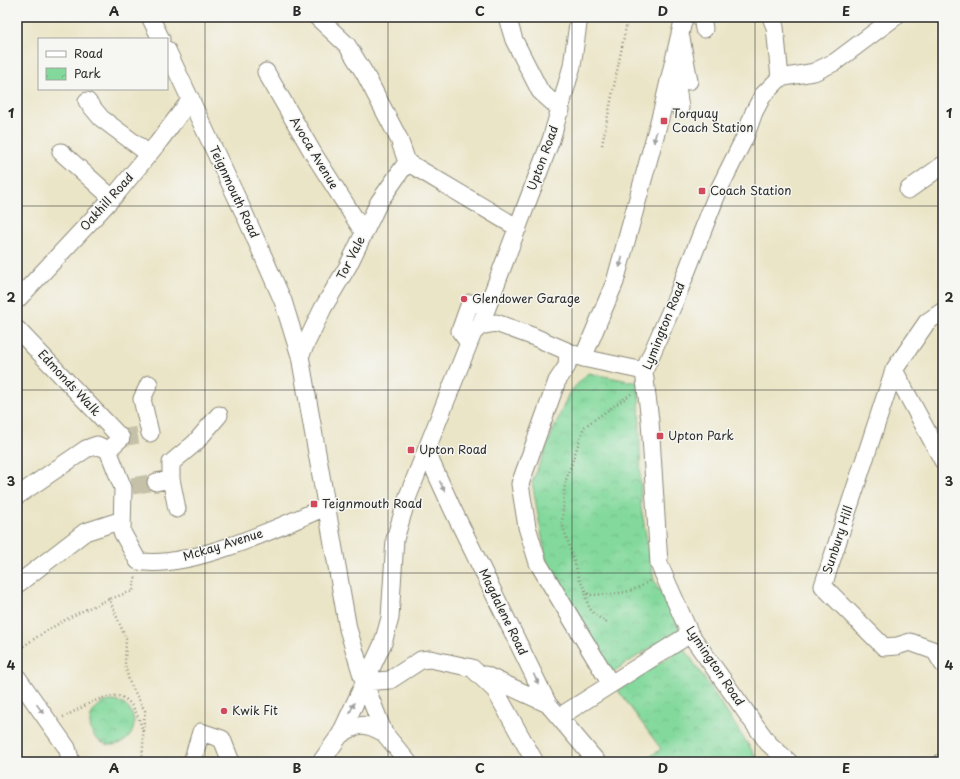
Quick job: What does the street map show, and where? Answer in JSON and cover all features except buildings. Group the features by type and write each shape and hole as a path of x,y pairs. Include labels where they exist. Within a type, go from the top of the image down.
{"street":[{"path":"150,17 160,38"},
{"path":"317,17 347,45 365,74 399,139 406,162 518,228"},
{"path":"507,17 514,40 540,91 560,110"},
{"name":"Upton Road","path":"321,762 340,735 383,643 390,618 395,539 408,496 473,333 480,326 518,228 560,110 572,66 579,17"},
{"path":"772,17 775,27 780,78 814,72 835,62 895,17"},
{"path":"684,22 696,55"},
{"path":"610,683 538,563 527,527 520,484 557,381 576,355 615,282 684,22"},
{"path":"684,22 689,81"},
{"name":"Teignmouth Road","path":"168,52 283,301 300,356 325,507 348,629 364,682 384,733 408,762"},
{"path":"673,62 680,108"},
{"name":"Avoca Avenue","path":"266,72 313,153 364,232"},
{"name":"Lymington Road","path":"780,78 763,95 754,112 745,137 719,189 645,379 650,421 659,564 690,634 768,743 789,762"},
{"name":"Oakhill Road","path":"17,300 112,198 149,154 191,99"},
{"path":"87,101 101,118 149,154"},
{"path":"61,152 112,198"},
{"name":"Tor Vale","path":"300,356 323,308 348,266 379,202 406,162"},
{"path":"908,190 943,165"},
{"path":"470,343 460,331 470,303 488,305"},
{"path":"943,311 927,322 894,370 943,461"},
{"path":"480,326 496,323 576,355 645,379"},
{"name":"Edmonds Walk","path":"17,329 121,438 108,450"},
{"name":"Sunbury Hill","path":"894,370 823,586 884,646 897,646 910,642 935,651 943,664"},
{"path":"150,384 142,399 150,432"},
{"path":"177,509 163,480 170,463 195,443 219,415"},
{"path":"17,496 86,449 97,445 108,450 128,487 122,520 122,532 138,561"},
{"name":"Magdalene Road","path":"426,451 452,508 554,711 597,762"},
{"name":"Mckay Avenue","path":"138,561 152,563 197,555 246,541 325,507"},
{"path":"19,583 85,532 122,520"},
{"path":"364,682 390,680 420,660 425,660 472,668 554,711 610,683 690,634"},
{"path":"472,668 495,690 535,762"},
{"path":"17,677 67,748 71,762"},
{"name":"Teignmouth Road","path":"340,735 361,724 371,726 384,733"},
{"path":"192,762 201,732 222,740 231,762"}],"path":[{"path":"602,145 628,17"},
{"path":"645,379 630,394 584,427 565,483 562,523 580,581 589,595 623,594 644,585 662,571"},
{"path":"17,651 31,640 75,615 109,598 133,591 138,561"},
{"path":"584,588 587,603 591,610 595,616 608,624"},
{"path":"109,598 126,639 125,664 129,681 145,711 142,762"},
{"path":"50,724 100,699 115,695 130,702 138,716 143,735"}],"green space":[{"path":"588,373 639,383 641,507 654,580 680,629 611,673 546,559 532,482 569,393"},
{"path":"684,648 757,758 762,762 642,762 661,749 617,689"},
{"path":"108,701 116,701 121,702 128,707 133,714 133,732 128,739 121,744 108,745 100,742 93,735 90,727 90,719 93,711 100,704"}],"tunnel":[{"path":"121,438 150,433"},
{"path":"132,486 156,482"}],"place":[{"name":"Torquay Coach Station","path":"664,121"},
{"name":"Coach Station","path":"702,191"},
{"name":"Glendower Garage","path":"464,299"},
{"name":"Upton Park","path":"660,436"},
{"name":"Upton Road","path":"411,450"},
{"name":"Teignmouth Road","path":"314,504"},
{"name":"Kwik Fit","path":"224,711"}]}
